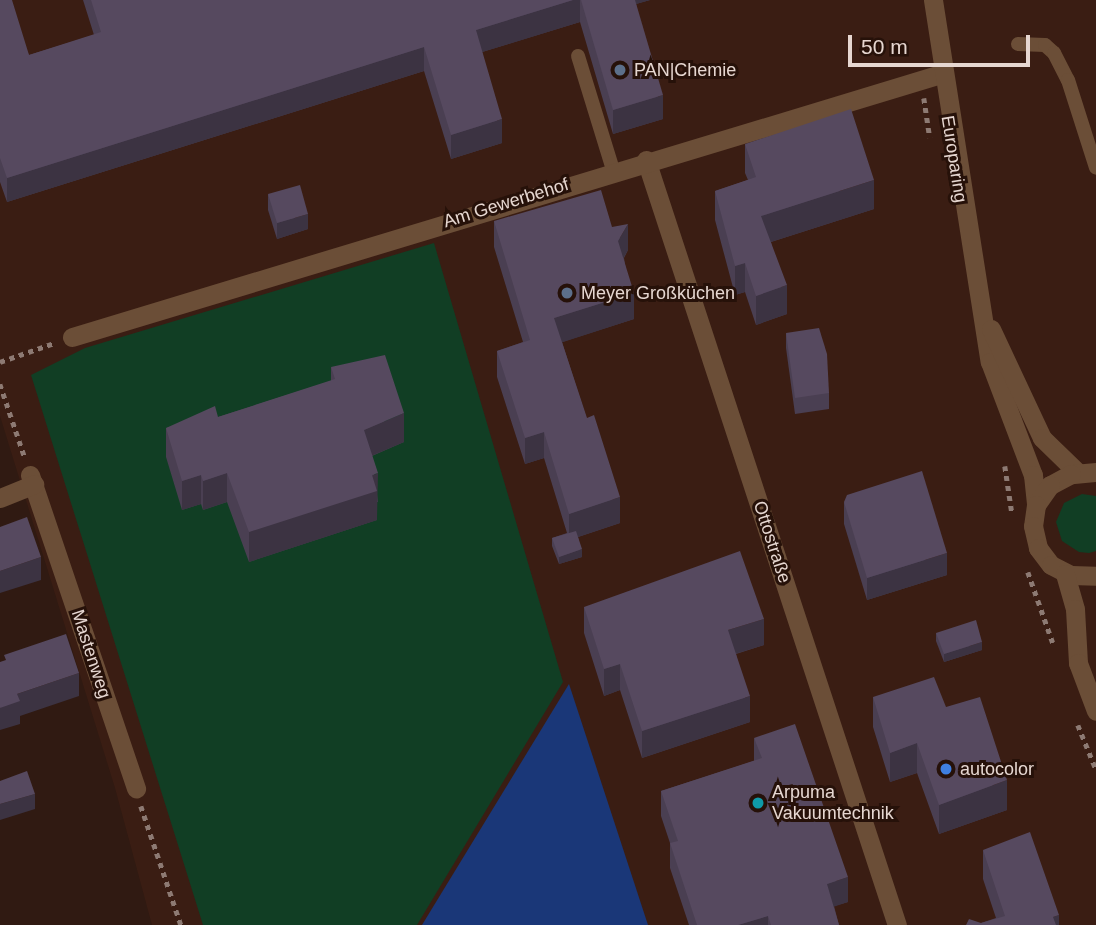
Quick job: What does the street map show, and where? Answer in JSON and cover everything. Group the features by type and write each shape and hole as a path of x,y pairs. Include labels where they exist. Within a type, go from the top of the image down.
{"street":[{"name":"Europaring","path":"933,0 941,74 998,392 1033,475 1037,505 1033,526 1038,548 1065,574"},
{"name":"Am Gewerbehof","path":"72,337 646,160 941,74"},
{"name":"Ottostraße","path":"646,160 897,925"},
{"name":"Europaring","path":"984,316 1042,438 1086,472"},
{"name":"Europaring","path":"1037,505 1055,481 1086,472"},
{"path":"0,498 32,480"},
{"name":"Mastenweg","path":"32,480 136,789"},
{"path":"1096,576 1065,574 1073,597 1079,663 1096,711"}],"lane":[{"path":"1018,44 1045,45 1054,53 1068,80 1096,168"},
{"path":"578,56 613,170"}],"path":[{"path":"0,362 72,337"},
{"path":"0,384 32,480"},
{"path":"136,789 181,925"}],"shaded area":[{"path":"0,0 1096,0 1096,925 152,925 115,788 0,416"}],"green space":[{"path":"434,243 563,682 417,925 203,925 31,375 85,348"},
{"path":"1082,494 1096,496 1096,551 1089,553 1079,552 1062,541 1056,522 1064,503"}],"water":[{"path":"569,684 648,925 422,925"}],"building":[{"path":"0,0 12,0 29,55 101,32 91,0 573,0 476,30 502,119 451,135 424,47 7,178 0,158"},
{"path":"581,0 635,0 663,95 613,110"},
{"path":"851,109 874,180 761,216 787,285 756,296 745,263 735,266 715,191 756,177 745,144"},
{"path":"300,185 308,214 277,223 268,194"},
{"path":"601,190 612,227 628,224 618,241 634,293 554,318 587,418 594,415 620,497 569,514 544,432 525,438 497,351 530,340 494,221"},
{"path":"819,328 827,354 829,393 795,398 786,333"},
{"path":"385,355 404,413 364,430 378,473 372,475 377,491 249,532 227,473 203,481 201,475 182,481 166,428 215,406 218,417 335,379 331,367"},
{"path":"922,471 947,553 867,578 844,502 847,495"},
{"path":"27,517 41,557 0,571 0,527"},
{"path":"576,531 582,549 559,557 552,538"},
{"path":"740,551 764,619 728,630 750,696 642,731 620,664 604,669 584,607"},
{"path":"976,620 982,642 944,654 936,633"},
{"path":"66,634 79,673 17,694 20,701 0,708 0,662 6,660 4,655"},
{"path":"934,677 946,707 980,697 1007,780 939,805 917,743 890,753 873,697"},
{"path":"795,724 848,877 827,884 839,925 771,925 768,916 738,925 697,925 670,843 678,841 661,791 762,758 754,738"},
{"path":"27,771 35,794 0,804 0,781"},
{"path":"1030,832 1059,915 1053,917 1056,925 966,925 969,919 981,923 1005,916 983,850"}],"place":[{"name":"PAN|Chemie","path":"620,70"},
{"name":"Meyer Großküchen","path":"567,293"},
{"name":"autocolor","path":"946,769"},
{"name":"Arpuma Vakuumtechnik","path":"758,803"}]}
